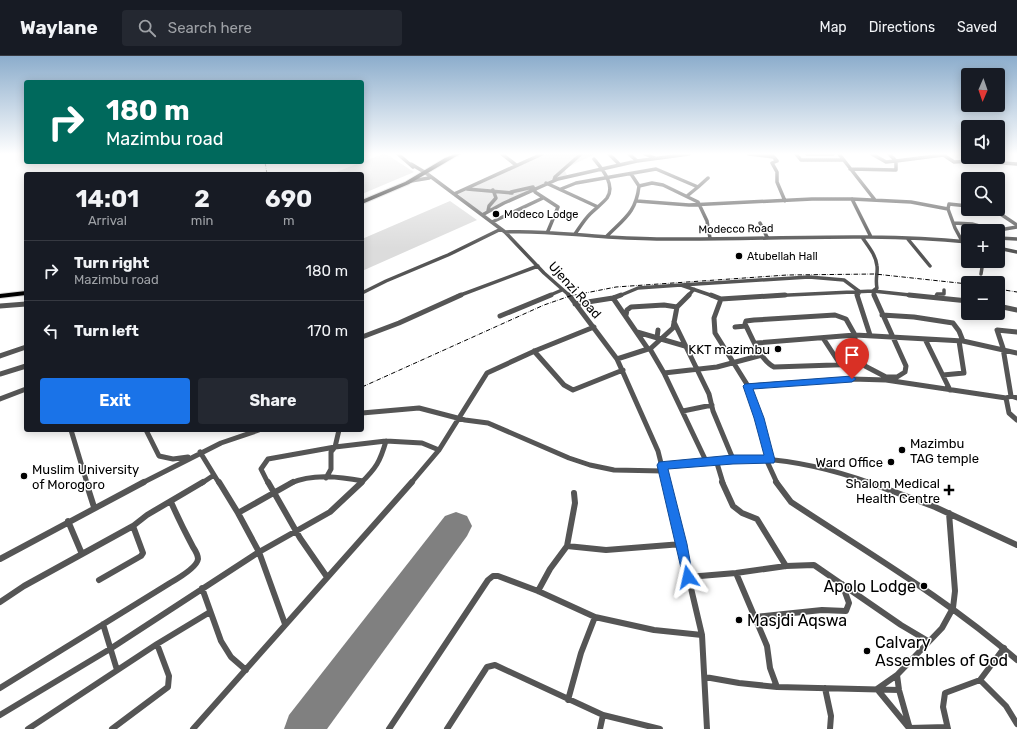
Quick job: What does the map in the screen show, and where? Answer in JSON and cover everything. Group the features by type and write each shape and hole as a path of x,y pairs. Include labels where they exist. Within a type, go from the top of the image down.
{"highway":[{"path":"382,194 400,185"},
{"path":"364,201 401,185"},
{"path":"0,296 24,293"}],"street":[{"name":"Ujenzi Road","path":"442,185 503,230 562,290 594,327 623,370 658,451 682,544 688,577 702,635 707,729"},
{"path":"454,194 474,185"},
{"path":"511,192 538,185"},
{"path":"482,214 530,191 535,191 544,185"},
{"path":"553,185 598,207"},
{"path":"560,189 571,185"},
{"path":"575,234 592,211 606,200 609,194 609,185"},
{"path":"607,236 629,214 637,201 639,186 643,185"},
{"path":"664,185 687,196 699,204 707,221 710,238"},
{"path":"687,196 698,187 694,185"},
{"path":"779,185 782,195 786,201"},
{"path":"863,185 875,200"},
{"path":"467,189 493,190 521,195"},
{"path":"493,190 496,198 504,203"},
{"path":"535,191 558,208 548,231"},
{"path":"488,211 487,208 496,198"},
{"path":"492,222 543,198"},
{"path":"637,201 689,205 812,199 852,199 911,202 948,209"},
{"path":"852,199 871,237"},
{"path":"961,205 949,204 948,209 961,239"},
{"path":"1003,216 1017,226"},
{"path":"760,223 767,238"},
{"path":"954,223 972,224"},
{"path":"1005,228 1017,226"},
{"path":"364,292 503,230"},
{"name":"Modecco Road","path":"503,230 548,231 607,236 710,238 871,237 961,241"},
{"path":"862,237 875,258 877,267 875,279 877,288 873,291"},
{"path":"907,238 930,266"},
{"path":"1005,238 1017,239"},
{"path":"1005,249 1017,252"},
{"path":"364,337 455,298 538,266"},
{"path":"981,274 982,268"},
{"path":"575,304 613,298 638,288 809,277 844,280 860,292"},
{"path":"681,285 721,300 780,295 873,291 961,300"},
{"path":"616,358 627,357 649,349 673,328 677,308 694,289"},
{"path":"500,316 562,290"},
{"path":"936,297 937,294 944,294 944,290"},
{"path":"873,291 906,366 905,372 897,379"},
{"path":"860,292 857,295 857,298 870,335"},
{"path":"613,298 620,310 626,315 638,332 664,373 706,461"},
{"path":"721,300 714,318 715,333 748,386 759,418 768,459 778,486 791,502 953,608 1017,660"},
{"path":"0,306 24,304"},
{"path":"626,315 631,307 664,305 677,308"},
{"path":"1005,307 1017,310"},
{"path":"882,314 953,323 959,331 965,370 964,373 960,374 943,375"},
{"path":"864,364 774,367 768,363 762,355 757,343 746,326 746,321 835,315 844,316 849,320 864,364 867,368 886,379"},
{"path":"674,321 709,394 713,411 733,459"},
{"path":"735,327 746,326"},
{"path":"193,729 439,450 457,419 488,373 534,351 594,327"},
{"path":"1017,332 997,329 996,332 1003,348 1011,397 1009,413 1017,420"},
{"path":"658,330 660,339"},
{"path":"638,332 685,346"},
{"path":"757,343 870,335 961,341 1003,348 1017,353"},
{"path":"823,338 840,364"},
{"path":"925,339 950,390"},
{"path":"0,356 24,348"},
{"path":"534,351 564,385 573,390 623,370"},
{"path":"664,373 717,367 762,355"},
{"path":"0,374 24,367"},
{"path":"748,386 852,379 897,379 905,383 1011,397"},
{"path":"0,399 24,390"},
{"path":"683,411 712,405"},
{"path":"364,413 419,408 457,419 488,423 569,458 590,465 614,470 663,468 716,460 768,459 843,473 881,486 949,513 1017,545"},
{"path":"72,432 94,507"},
{"path":"147,432 159,456 173,459 193,456"},
{"path":"0,559 94,507 200,452 247,432"},
{"path":"326,478 331,469 331,452 336,446 339,432"},
{"path":"328,577 296,531 261,469 268,459 336,446 386,441 422,443 439,450"},
{"path":"0,715 110,649 259,552 330,512 375,469 382,455 386,441"},
{"path":"323,449 331,456"},
{"path":"200,452 238,513 259,552 285,624"},
{"path":"716,460 729,498 735,509 742,514 750,514 757,519 786,566"},
{"path":"0,602 133,526 147,515 214,475"},
{"path":"238,513 273,492 302,479 345,477 363,481"},
{"path":"538,591 550,569 567,546 575,503 574,493"},
{"path":"0,688 172,582 196,563 198,559 195,550 182,529 171,502"},
{"path":"877,689 897,675 942,628 953,608 955,591 949,513"},
{"path":"68,521 82,554"},
{"path":"99,580 141,556 143,552 133,526"},
{"path":"567,546 606,550 682,544"},
{"path":"688,577 736,573 786,566 814,565 901,625 928,641"},
{"path":"736,573 767,646 770,668 777,687"},
{"path":"389,729 490,578 498,576 538,591 595,617 654,630 702,635"},
{"path":"755,617 822,610 846,611 849,603 842,584"},
{"path":"202,588 221,641 231,657 246,670"},
{"path":"28,729 157,644 210,612"},
{"path":"568,700 581,653 595,617"},
{"path":"103,624 117,670"},
{"path":"112,729 168,687 170,676 157,644"},
{"path":"877,689 910,728 947,728 942,711 942,701 945,693 980,680 1004,648"},
{"path":"447,729 487,667 490,665 495,665 603,715 660,729"},
{"path":"897,675 899,690 910,728"},
{"path":"704,677 777,687 899,690"},
{"path":"980,680 1006,706 1017,724"},
{"path":"825,688 831,716 830,729"},
{"path":"600,729 603,715"}],"shaded area":[{"path":"364,185 382,185 364,193"},
{"path":"477,185 540,185 481,213 458,194"},
{"path":"450,201 477,220 364,270 364,238"}],"runway":[{"path":"303,729 456,526"}],"railway":[{"path":"364,386 544,305 570,296 616,287 787,275 875,274 961,283"},
{"path":"1005,290 1017,292"}],"place":[{"name":"Modeco Lodge","path":"496,214"},
{"name":"Atubellah Hall","path":"739,256"},
{"name":"KKT mazimbu","path":"778,349"},
{"name":"Mazimbu TAG temple","path":"902,450"},
{"name":"Ward Office","path":"891,462"},
{"name":"Muslim University of Morogoro","path":"24,476"},
{"name":"Shalom Medical Health Centre","path":"949,490"},
{"name":"Apolo Lodge","path":"924,586"},
{"name":"Masjdi Aqswa","path":"739,620"},
{"name":"Calvary Assembles of God","path":"867,651"}],"route":[{"path":"688,577 682,544 662,465 733,459 770,460 759,418 748,386 852,379"}]}
